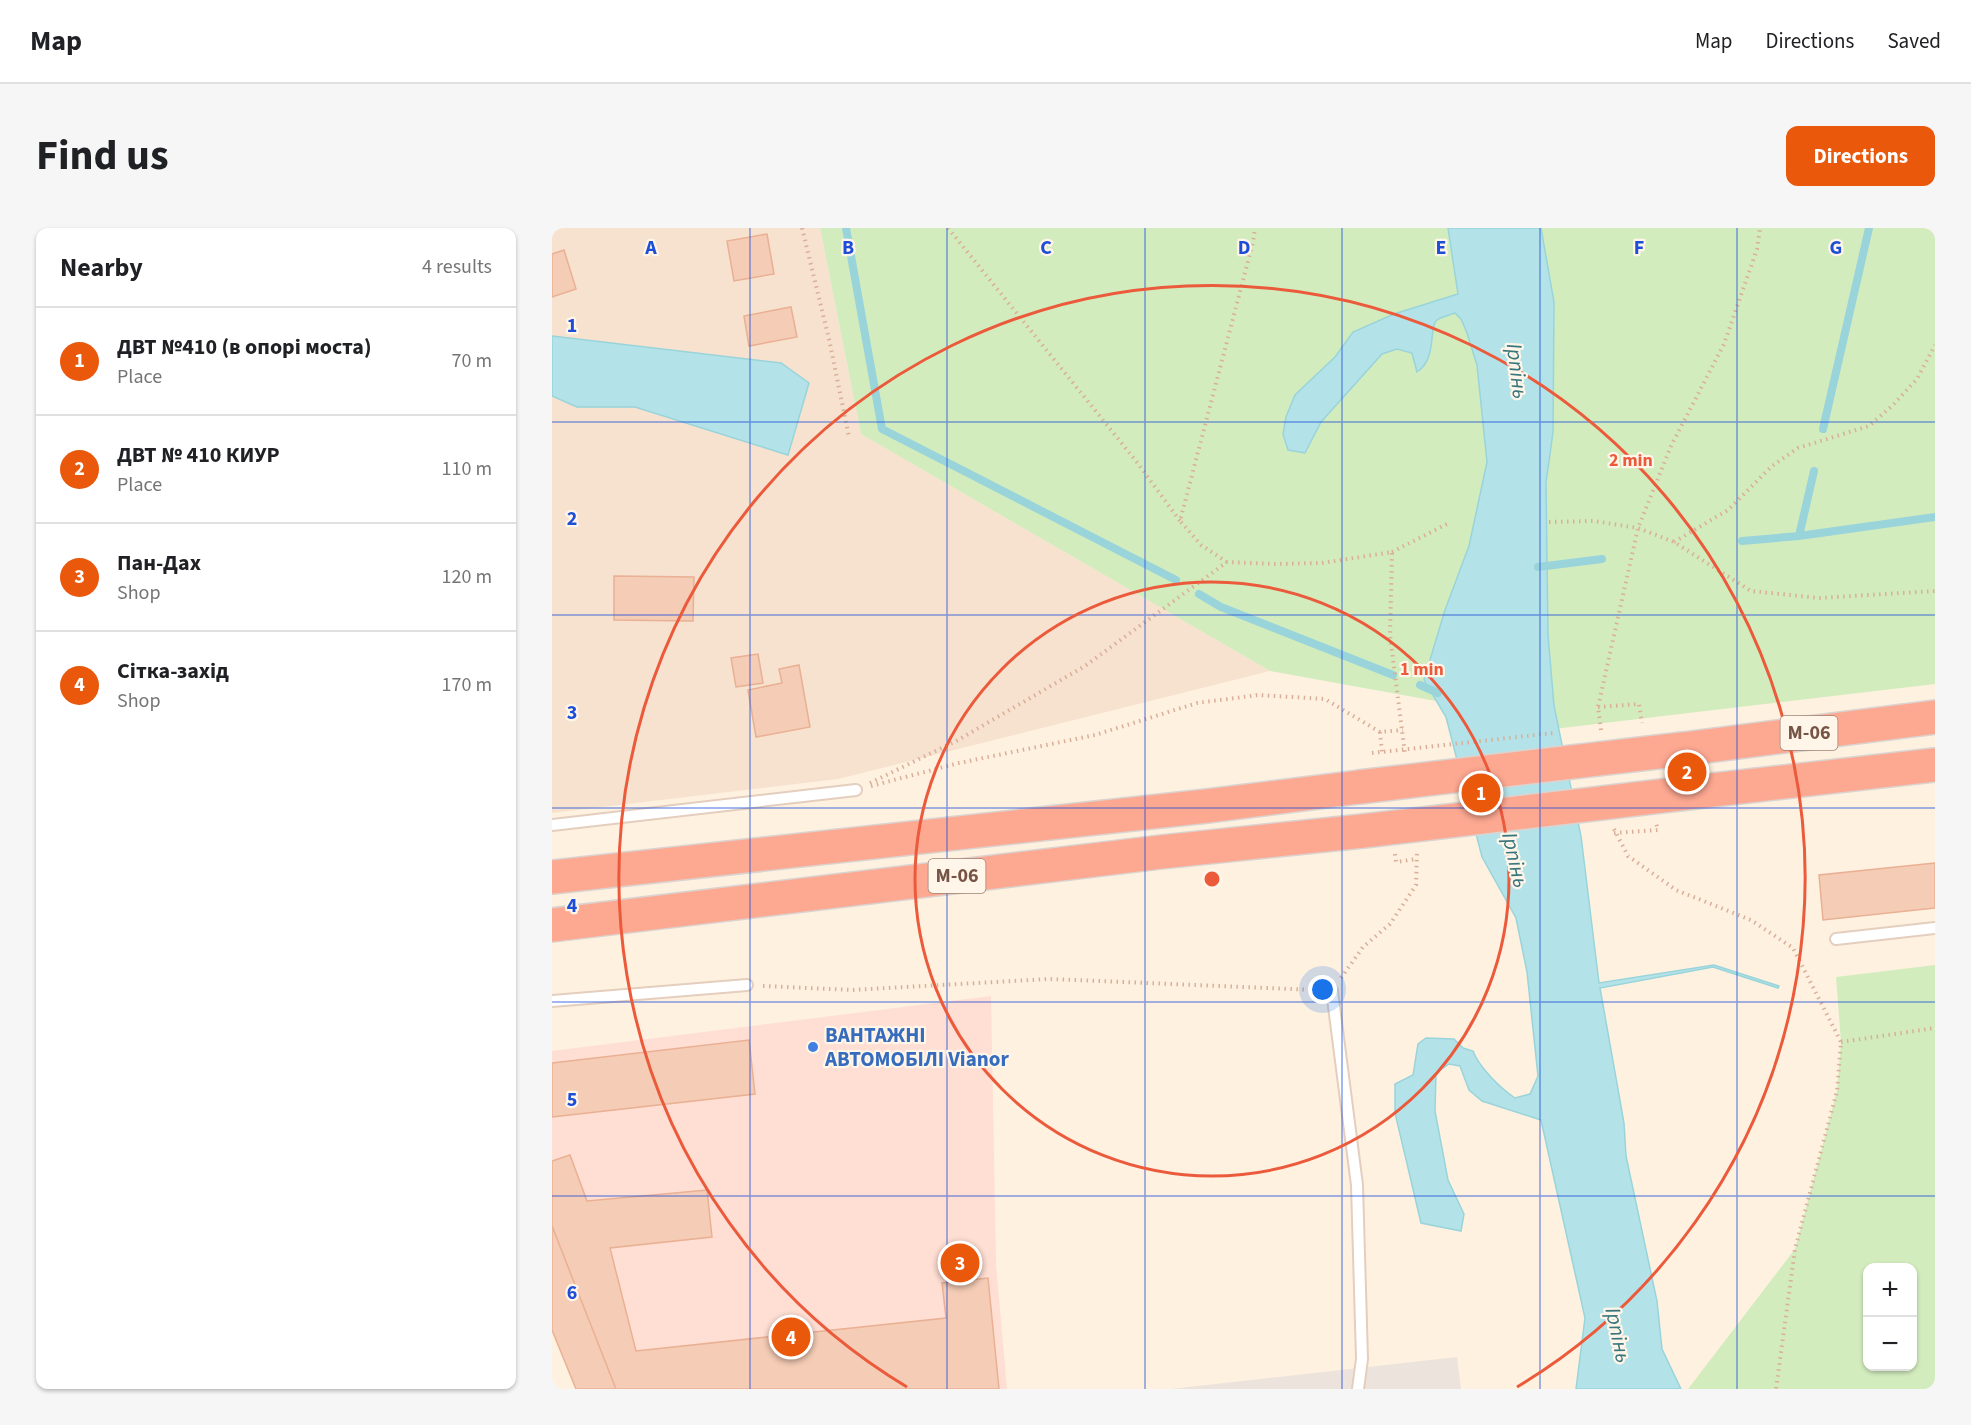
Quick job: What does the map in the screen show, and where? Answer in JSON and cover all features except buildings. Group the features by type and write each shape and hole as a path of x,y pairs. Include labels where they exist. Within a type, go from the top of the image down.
{"highway":[{"name":"М-06","path":"552,877 1207,806 1935,717"},
{"name":"М-06","path":"552,925 1161,852 1935,765"}],"lane":[{"path":"552,825 856,790"},
{"path":"1836,939 1935,928"},
{"path":"552,1001 747,985"},
{"path":"1332,991 1357,1185 1362,1359 1358,1389"}],"path":[{"path":"802,228 829,339 849,437"},
{"path":"948,228 1136,462 1180,521 1201,545 1227,562"},
{"path":"1180,521 1255,228"},
{"path":"1602,739 1598,707 1638,528 1671,446 1724,344 1757,249 1760,228"},
{"path":"1674,542 1728,510 1772,466 1798,448 1869,426 1917,380 1935,345"},
{"path":"1549,522 1594,521 1638,528 1674,542 1751,591 1819,598 1935,591"},
{"path":"1392,552 1449,523"},
{"path":"856,790 958,762 1095,735 1197,703 1258,695 1325,699 1380,732 1403,730"},
{"path":"1598,707 1639,704 1642,723"},
{"path":"1630,724 1651,721"},
{"path":"1595,728 1607,727"},
{"path":"1380,732 1382,752"},
{"path":"1372,753 1560,732"},
{"path":"1613,823 1614,833 1628,856 1676,890 1750,920 1793,948 1841,1042 1837,1091 1795,1249 1776,1389"},
{"path":"1614,833 1658,830"},
{"path":"1396,862 1418,859"},
{"path":"1841,1042 1935,1028"}],"shaded area":[{"path":"552,228 820,228 861,434 1270,671 838,779 552,813"},
{"path":"991,996 996,1264 1007,1389 616,1389 552,1226 552,1051"},
{"path":"1457,1357 1461,1389 1171,1389"}],"green space":[{"path":"820,228 1935,228 1935,684 1487,737 1480,709 1270,671 861,434"},
{"path":"1935,965 1935,1389 1688,1389 1795,1249 1837,1091 1841,1042 1836,977"}],"water":[{"name":"Ірпінь","path":"1448,228 1541,228 1554,302 1553,432 1546,483 1548,635 1554,706 1581,836 1599,983 1714,965 1779,986 1778,988 1713,967 1600,988 1624,1123 1626,1156 1657,1301 1662,1349 1681,1389 1576,1389 1585,1318 1541,1120 1482,1101 1469,1090 1460,1066 1449,1064 1436,1073 1435,1111 1448,1180 1464,1214 1461,1231 1421,1223 1395,1113 1395,1084 1413,1075 1418,1044 1426,1038 1454,1039 1463,1048 1473,1051 1491,1077 1515,1098 1530,1094 1538,1076 1527,972 1516,918 1482,857 1446,717 1424,680 1445,610 1469,546 1487,462 1477,365 1461,319 1455,313 1437,320 1434,324 1428,359 1417,372 1412,353 1397,349 1382,354 1321,422 1305,453 1288,450 1283,434 1286,417 1295,395 1335,357 1353,332 1394,314 1458,294"},
{"path":"552,336 781,363 809,383 788,455 635,407 577,407 552,396"}],"waterway":[{"path":"846,228 882,429 1176,580"},
{"path":"1823,429 1869,228"},
{"path":"1799,536 1814,471"},
{"path":"1742,541 1799,536 1935,517"},
{"path":"1538,567 1602,559"},
{"path":"1199,594 1221,607 1393,675"},
{"path":"1420,685 1438,693"}],"place":[{"name":"ДВТ № 410 КИУР","path":"1687,772"},
{"name":"ДВТ №410 (в опорі моста)","path":"1481,793"},
{"name":"ВАНТАЖНІ АВТОМОБІЛІ Vianor","path":"813,1047"},
{"name":"Пан-Дах","path":"960,1263"},
{"name":"Сітка-захід","path":"791,1337"}]}
